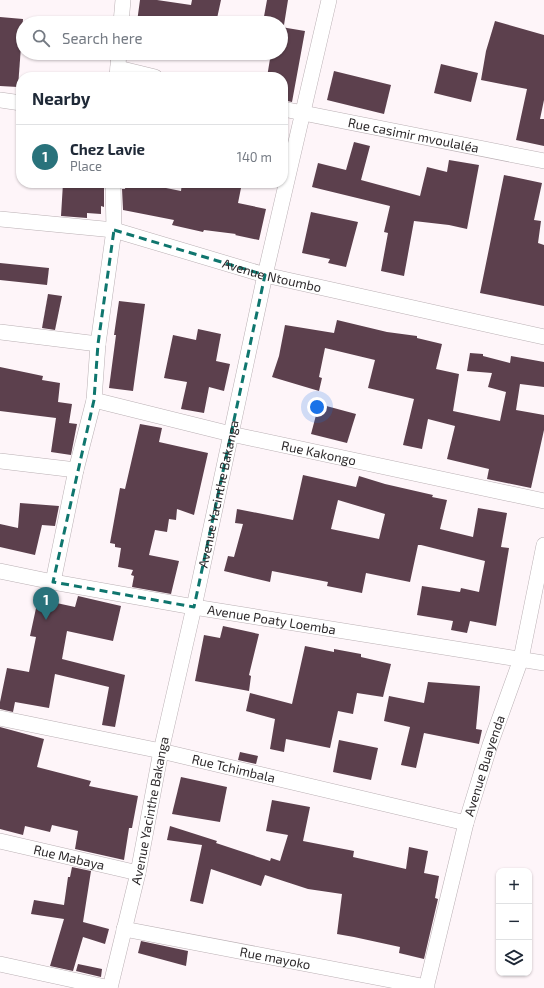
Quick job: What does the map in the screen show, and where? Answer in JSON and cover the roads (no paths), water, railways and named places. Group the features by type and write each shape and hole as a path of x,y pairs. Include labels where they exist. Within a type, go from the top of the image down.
{"street":[{"path":"121,16 122,0"},
{"name":"Avenue Yacinthe Bakanga","path":"288,174 329,0"},
{"path":"118,72 119,60"},
{"path":"0,100 16,102"},
{"name":"Rue casimir mvoulaléa","path":"288,110 544,162"},
{"path":"53,582 76,470 94,400 98,344 114,230 113,188"},
{"name":"Avenue Yacinthe Bakanga","path":"110,988 138,873 161,751 194,607 285,188"},
{"name":"Avenue Ntoumbo","path":"0,219 114,230 265,275 544,337"},
{"path":"0,332 98,344"},
{"name":"Rue Kakongo","path":"94,400 231,434 544,502"},
{"path":"0,460 76,470"},
{"name":"Avenue Buayenda","path":"426,988 466,823 490,745 521,659 544,545"},
{"name":"Avenue Poaty Loemba","path":"0,571 194,607 544,663"},
{"name":"Rue Tchimbala","path":"0,718 161,751 466,823"},
{"name":"Rue Mabaya","path":"0,841 138,873"},
{"name":"Rue mayoko","path":"124,929 426,988"},
{"path":"0,964 110,988"}],"place":[{"name":"Chez Lavie","path":"46,620"}]}
